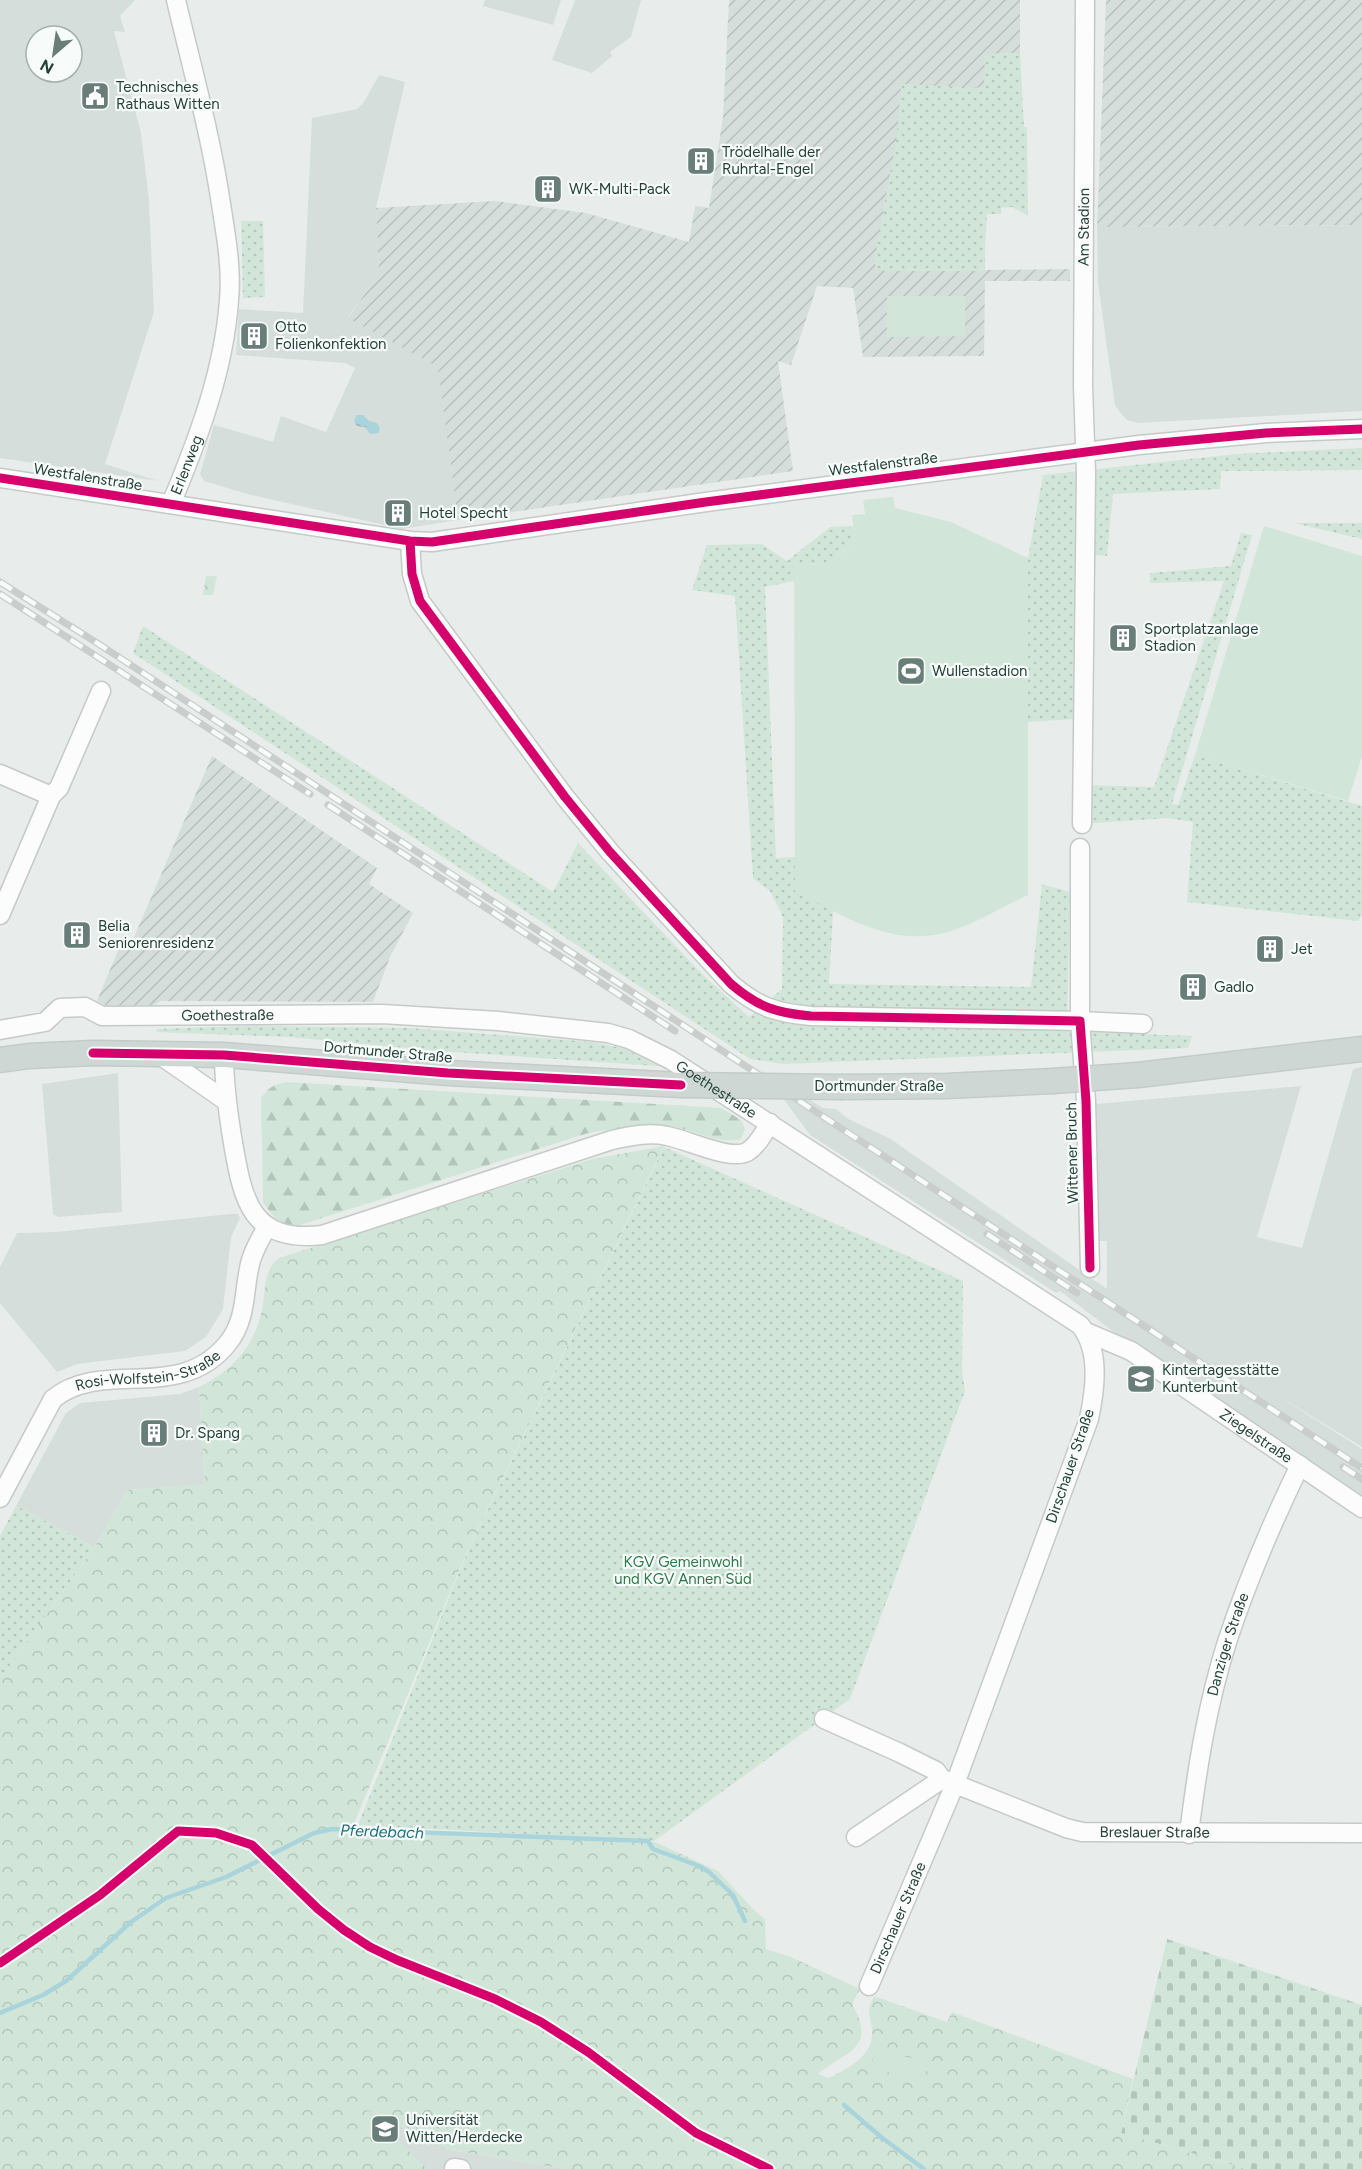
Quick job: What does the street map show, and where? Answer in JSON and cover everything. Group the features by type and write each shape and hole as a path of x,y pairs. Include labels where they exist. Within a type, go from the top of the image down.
{"main road":[{"name":"Dortmunder Straße","path":"0,1060 29,1056 93,1053 224,1055 448,1073 681,1085 843,1087 946,1086 1138,1075 1362,1049"}],"street":[{"name":"Erlenweg","path":"171,504 201,424 220,361 229,300 229,254 210,144 176,0"},
{"name":"Am Stadion","path":"1085,0 1083,386 1086,453"},
{"name":"Westfalenstraße","path":"0,478 410,541 432,542 706,502 1139,445 1266,433 1362,429"},
{"path":"1082,824 1086,453"},
{"path":"410,541 414,583 420,601 565,797 610,852 731,984 744,995 776,1012 811,1016 1081,1029 1143,1024"},
{"path":"0,915 51,796 59,788 101,691"},
{"path":"0,774 51,796"},
{"name":"Wittener Bruch","path":"1080,848 1081,1029 1086,1101 1089,1268"},
{"name":"Goethestraße","path":"0,1030 11,1030 45,1022 60,1008 85,1007 102,1016 382,1014 498,1021 608,1033 629,1039 671,1060 770,1124 753,1147 745,1153 729,1154 665,1135 637,1135 612,1140 322,1235 302,1237 282,1234 267,1227"},
{"path":"157,1053 226,1101"},
{"path":"224,1055 226,1101 240,1182 246,1201 254,1214 267,1227"},
{"path":"770,1124 1080,1325 1086,1332"},
{"name":"Rosi-Wolfstein-Straße","path":"0,1498 53,1399 63,1391 86,1383 180,1374 200,1367 228,1343 238,1326 245,1305 251,1261 267,1227"},
{"name":"Ziegelstraße","path":"1086,1332 1131,1351 1362,1508"},
{"name":"Dirschauer Straße","path":"869,1986 1089,1419 1095,1388 1095,1371 1086,1332"},
{"name":"Danziger Straße","path":"1189,1834 1198,1762 1226,1645 1262,1548 1300,1465"},
{"path":"824,1719 909,1757 936,1771 949,1781 856,1837"},
{"name":"Breslauer Straße","path":"949,1781 1074,1831 1189,1834 1362,1833"}],"shaded area":[{"path":"0,0 135,0 120,16 125,32 114,31 141,133 149,201 154,312 105,464 158,481 0,458"},
{"path":"485,0 561,0 553,25 483,6"},
{"path":"575,0 641,0 631,37 610,52 612,56 592,73 552,60"},
{"path":"729,0 1020,0 1020,53 985,55 985,270 1070,269 1070,281 985,281 984,356 863,357 853,288 817,286 791,365 778,361 793,471 458,520 438,367 348,318 379,273 376,208 495,201 586,213 689,242 695,206 709,208 723,117"},
{"path":"1106,0 1362,0 1362,225 1097,227"},
{"path":"379,75 405,82 376,208 379,273 348,317 439,367 458,520 402,529 247,494 204,481 200,474 214,425 273,442 281,416 326,432 355,368 345,363 236,355 239,309 303,313 312,118 357,109 364,102"},
{"path":"1362,225 1362,411 1137,423 1127,420 1122,415 1115,405 1098,283 1097,227"},
{"path":"212,756 377,868 369,884 413,913 390,957 373,1002 161,1001 154,1005 107,1006 97,1001 119,948 129,949"},
{"path":"1362,1067 1362,1447 1272,1392 1362,1449 1362,1501 1116,1334 1060,1291 1056,1293 810,1135 763,1071 823,1108 836,1109 848,1119 889,1138 1107,1289 1107,1241 1098,1241 1096,1104 1301,1086 1257,1237 1302,1248 1353,1069"},
{"path":"118,1073 122,1212 58,1217 53,1214 42,1084"},
{"path":"238,1214 240,1218 231,1237 223,1309 206,1337 185,1351 77,1364 57,1372 0,1303 0,1267 17,1233 56,1232"},
{"name":"Dr. Spang","path":"199,1387 205,1485 127,1490 95,1547 16,1506 66,1413 80,1403 180,1394"},
{"name":"Universität Witten/Herdecke","path":"363,2108 451,2150 566,2169 365,2169"}],"green space":[{"path":"1020,53 1024,127 1027,127 1028,216 1012,207 1001,208 1001,214 987,214 984,271 885,271 877,268 874,263 897,136 901,84 984,88 985,54"},
{"path":"241,221 263,221 265,297 243,298"},
{"path":"887,296 965,296 965,336 887,337"},
{"path":"1362,448 1362,470 1221,471 1220,489 1113,494 1107,556 1079,553 1075,719 1028,722 1028,558 1043,475 1236,454"},
{"name":"Wullenstadion","path":"893,497 895,508 951,522 1028,558 1028,895 970,924 934,935 897,935 879,930 844,917 795,891 794,565 829,564 855,541 852,515 865,514 863,500"},
{"path":"1294,523 1362,523 1362,539"},
{"path":"853,526 855,541 829,564 795,565 794,581 765,587 776,858 795,857 795,891 833,910 829,984 1031,987 1042,884 1070,892 1067,1031 1192,1036 1188,1048 783,1064 750,1059 133,653 143,626 553,892 578,843 701,973 749,1017 782,989 783,917 770,891 753,878 735,596 692,590 707,545 762,544 787,561 830,527"},
{"path":"1264,526 1362,556 1362,756 1348,801 1195,755"},
{"path":"1241,533 1252,535 1172,804 1178,805 1195,755 1362,806 1362,913 1359,921 1187,902 1193,822 1168,818 1082,824 1082,785 1154,787 1224,581 1150,583 1150,573 1231,566"},
{"path":"206,576 217,576 213,595 203,595"},
{"path":"245,1026 410,1028 591,1042 623,1048 658,1066 439,1051 289,1037 156,1032 157,1029"},
{"path":"287,1082 721,1108 741,1120 745,1129 741,1139 732,1140 715,1139 682,1129 662,1126 629,1127 585,1134 297,1226 276,1219 263,1203 261,1098 272,1087"},
{"path":"664,1146 466,1554 351,1831 655,1842 718,1871 765,1919 766,1949 791,1957 860,1989 852,2004 859,2019 860,2040 855,2048 818,2074 829,2078 851,2066 864,2055 871,2041 869,2011 874,1996 947,2022 952,2012 1133,2079 1121,2133 1247,2169 566,2169 451,2150 365,2109 428,2169 0,2169 0,1679 95,1547 127,1490 205,1484 199,1387 221,1374 239,1358 246,1348 261,1314 267,1276 279,1258 592,1159"},
{"name":"KGV Gemeinwohl und KGV Annen Süd","path":"664,1147 963,1281 962,1371 965,1391 850,1699 654,1841 358,1825 466,1555"},
{"path":"16,1506 95,1547 0,1679 0,1536"},
{"path":"1167,1939 1362,2005 1362,2169 1247,2169 1121,2133"},
{"path":"875,2051 928,2061 924,2080 871,2069"}],"water":[{"path":"357,415 363,415 369,421 377,423 380,429 378,433 370,434 365,427 357,426 354,421"}],"waterway":[{"name":"Pferdebach","path":"0,2013 43,1995 66,1981 131,1922 166,1898 226,1877 314,1833 332,1829 648,1841 653,1849 709,1872 733,1895 745,1921"},
{"name":"Pferdebach","path":"844,2105 881,2137 924,2169"}],"railway":[{"path":"0,582 94,641 1362,1468"},
{"path":"0,594 310,794"},
{"path":"328,805 675,1031"},
{"path":"987,1234 1077,1293"},
{"path":"1343,1467 1362,1479"}],"cycle path":[{"path":"0,478 410,541 432,542 706,502 1139,445 1266,433 1362,429"},
{"path":"410,541 412,574 420,601 565,797 610,852 731,984 741,992 768,1008 811,1016 1080,1021 1086,1101 1090,1268"},
{"path":"93,1053 224,1055 448,1073 681,1085"},
{"path":"0,1963 100,1895 178,1831 216,1833 252,1845 318,1909 370,1947 495,1999 541,2022 588,2052 696,2133 769,2169"}],"place":[{"name":"Technisches Rathaus Witten","path":"95,96"},
{"name":"Trödelhalle der Ruhrtal-Engel","path":"701,161"},
{"name":"WK-Multi-Pack","path":"548,189"},
{"name":"Otto Folienkonfektion","path":"254,336"},
{"name":"Hotel Specht","path":"398,513"},
{"name":"Sportplatzanlage Stadion","path":"1123,638"},
{"name":"Wullenstadion","path":"911,671"},
{"name":"Belia Seniorenresidenz","path":"77,935"},
{"name":"Jet","path":"1270,949"},
{"name":"Gadlo","path":"1193,987"},
{"name":"Kintertagesstätte Kunterbunt","path":"1141,1379"},
{"name":"Dr. Spang","path":"154,1433"},
{"name":"Universität Witten/Herdecke","path":"385,2129"}]}
